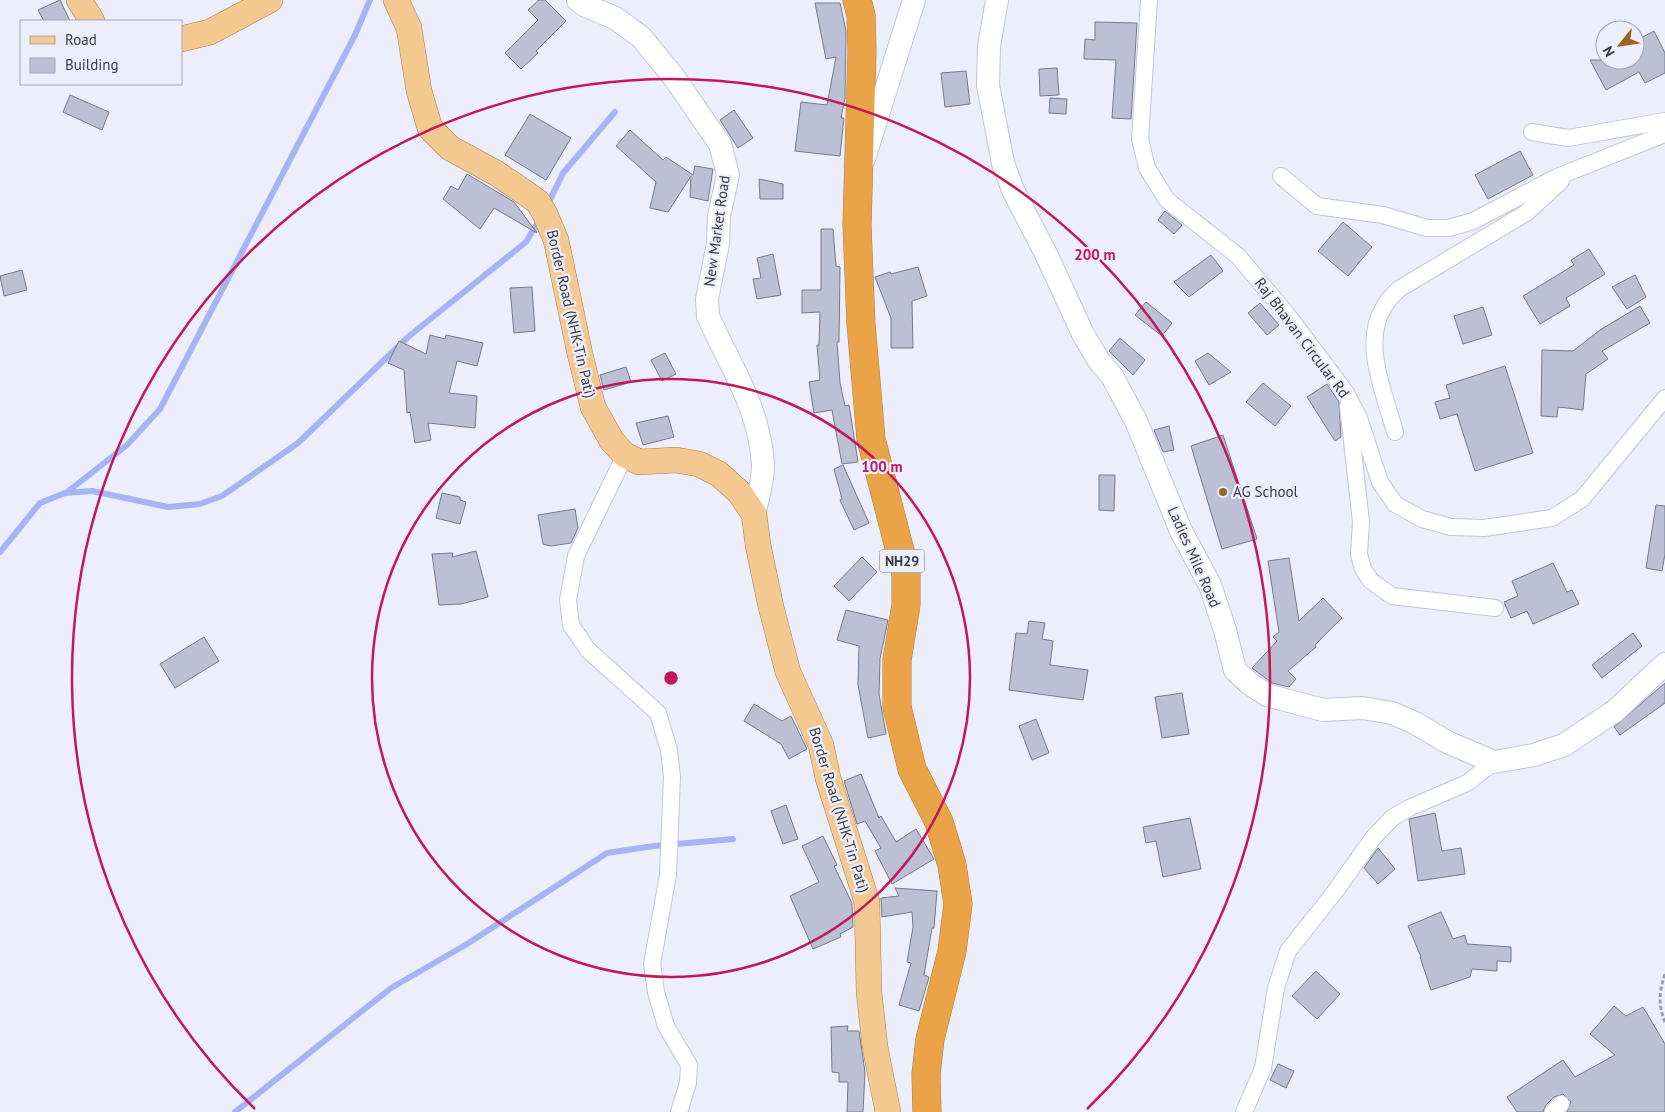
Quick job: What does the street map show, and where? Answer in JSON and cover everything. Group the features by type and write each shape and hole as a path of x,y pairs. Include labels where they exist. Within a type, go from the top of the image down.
{"highway":[{"name":"NH29","path":"857,0 861,15 862,51 857,225 861,314 871,439 906,574 906,605 897,660 897,707 912,769 938,822 952,865 958,904 952,951 930,1039 926,1074 927,1112"}],"main road":[{"path":"79,0 91,20"},
{"path":"182,39 210,32 270,0"},
{"name":"Border Road (NHK-Tin Pati)","path":"396,0 409,28 419,91 430,128 450,148 496,173 538,202 545,214 556,240 593,407 612,441 624,454 639,462 676,460 699,464 719,474 739,492 754,514 770,607 788,672 821,745 828,778 867,902 870,1002 875,1047 888,1112"}],"street":[{"name":"New Market Road","path":"578,0 584,5 615,18 641,37 673,76 720,144 728,175 719,216 718,244 707,298 708,316 756,417 762,465 762,483 754,514"},
{"path":"858,177 914,0"},
{"name":"Ladies Mile Road","path":"997,0 989,46 988,85 1003,163 1013,190 1047,256 1082,334 1099,361 1112,376 1140,429 1181,531 1210,585 1225,630 1235,670 1250,684 1267,695 1323,710 1362,708 1392,713 1415,723 1447,742 1494,762"},
{"name":"Raj Bhavan Circular Rd","path":"1149,0 1140,139 1147,168 1167,200 1238,256 1286,313 1346,393 1359,418 1380,482 1396,504 1422,519 1451,527 1484,528 1552,518 1582,500 1665,398"},
{"path":"1532,132 1568,138 1665,121"},
{"path":"1282,176 1317,206 1383,215 1426,228 1449,228 1473,221 1574,170 1665,134"},
{"path":"1395,432 1378,371 1374,337 1383,307 1399,289 1526,213 1574,170"},
{"path":"1346,393 1361,522 1359,554 1363,569 1371,581 1392,596 1495,608"},
{"path":"624,454 576,556 568,600 572,625 588,650 658,713 669,750 672,777 668,875 652,964 656,992 666,1026 689,1065 688,1083 679,1112"},
{"path":"1244,1112 1247,1110 1263,1068 1276,988 1288,950 1334,893 1373,838 1392,818 1467,783 1494,762 1534,755 1564,745 1615,711 1665,664"}],"path":[{"path":"1665,974 1661,987 1659,1007 1665,1022"},
{"path":"1659,1007 1665,1002"}],"building":[{"path":"60,0 70,20 43,20 38,10"},
{"path":"539,0 545,0 566,21 521,69 505,53 538,20 528,10"},
{"path":"815,3 840,3 846,31 845,98 841,118 844,118 840,156 795,151 801,102 827,105 836,57 826,59"},
{"path":"1095,22 1137,23 1131,119 1112,118 1116,60 1084,59 1085,39 1095,40"},
{"path":"1654,31 1665,53 1665,73 1645,83 1639,72 1606,90 1595,70 1645,70 1645,36"},
{"path":"1590,60 1595,60 1595,69"},
{"path":"1057,68 1059,95 1040,96 1039,69"},
{"path":"966,71 970,104 945,107 941,73"},
{"path":"70,95 109,112 102,130 63,112"},
{"path":"1050,98 1067,99 1066,114 1049,113"},
{"path":"734,110 753,138 738,148 720,120"},
{"path":"530,114 571,138 546,180 505,155"},
{"path":"630,130 663,160 666,157 693,175 695,166 713,169 708,201 690,197 691,176 668,212 650,208 656,182 616,146"},
{"path":"1520,151 1533,175 1488,199 1475,175"},
{"path":"467,174 514,202 537,233 494,208 480,229 443,199 451,186 458,190"},
{"path":"759,179 783,184 783,199 760,199"},
{"path":"1165,211 1182,225 1174,234 1158,220"},
{"path":"1343,222 1372,247 1348,276 1318,251"},
{"path":"821,229 833,229 836,266 840,267 839,342 837,342 840,383 845,406 849,405 858,462 842,464 832,410 814,413 809,382 820,380 817,345 819,345 820,312 802,313 802,290 821,290"},
{"path":"1589,249 1605,274 1566,298 1570,306 1540,324 1523,296 1574,265 1571,260"},
{"path":"773,254 781,295 757,299 753,279 761,278 757,258"},
{"path":"1211,255 1223,271 1189,297 1174,282"},
{"path":"918,267 927,296 912,301 913,348 891,348 891,318 875,277"},
{"path":"22,270 27,290 4,296 0,276"},
{"path":"1635,275 1646,297 1627,309 1612,287"},
{"path":"532,287 535,331 514,333 510,288"},
{"path":"1146,302 1172,323 1162,336 1135,315"},
{"path":"1260,303 1279,325 1267,335 1248,313"},
{"path":"1640,306 1650,323 1602,351 1608,359 1586,374 1583,410 1558,407 1557,417 1541,416 1542,350 1573,351 1600,330"},
{"path":"1483,307 1492,335 1463,344 1454,316"},
{"path":"430,335 445,339 446,335 483,343 477,366 457,361 449,393 477,396 475,428 428,423 431,440 415,443 410,412 407,413 404,370 388,363 399,341 426,354"},
{"path":"1120,338 1145,360 1133,375 1109,351"},
{"path":"665,353 676,374 662,381 651,360"},
{"path":"1208,353 1231,372 1209,385 1195,361"},
{"path":"1505,366 1533,453 1475,471 1457,414 1440,419 1435,402 1450,398 1446,385"},
{"path":"626,367 631,382 604,390 600,375"},
{"path":"1263,383 1291,406 1275,426 1246,402"},
{"path":"1327,384 1339,402 1341,437 1335,441 1307,397"},
{"path":"668,416 674,437 643,445 636,423"},
{"path":"1169,426 1174,450 1163,452 1154,430"},
{"name":"AG School","path":"1223,435 1257,539 1222,549 1191,446"},
{"path":"843,465 869,523 854,530 840,500 842,499 834,469"},
{"path":"1099,475 1115,475 1114,511 1099,510"},
{"path":"442,493 460,497 460,500 466,502 460,524 436,518"},
{"path":"1656,505 1665,506 1665,554 1662,571 1646,568"},
{"path":"575,509 578,528 571,543 551,546 543,544 538,515"},
{"path":"476,551 488,597 461,604 439,605 432,554 453,553 452,557"},
{"path":"862,557 877,572 849,601 834,586"},
{"path":"1289,558 1299,621 1323,598 1342,618 1315,645 1316,647 1288,671 1296,679 1289,687 1272,683 1252,668 1277,641 1273,637 1279,632 1268,561"},
{"path":"1553,563 1567,592 1572,590 1579,604 1533,624 1527,611 1511,618 1504,602 1518,596 1512,581"},
{"path":"846,610 888,620 880,659 879,694 886,734 868,738 858,685 859,646 837,640"},
{"path":"1029,621 1045,623 1042,639 1053,641 1050,665 1088,670 1083,700 1009,690 1016,633 1027,634"},
{"path":"1633,633 1642,646 1602,678 1592,665"},
{"path":"204,637 219,661 175,688 160,664"},
{"path":"1665,683 1665,703 1620,735 1614,727"},
{"path":"1182,693 1189,734 1162,738 1155,697"},
{"path":"754,704 782,721 791,716 807,749 789,759 781,744 744,721"},
{"path":"1036,719 1049,753 1032,760 1019,726"},
{"path":"861,774 879,818 881,816 896,842 916,829 934,859 892,884 875,851 881,848 865,821 857,824 844,781"},
{"path":"786,805 798,839 783,844 771,811"},
{"path":"1435,813 1442,851 1461,848 1465,874 1418,881 1409,819"},
{"path":"1190,818 1201,869 1163,877 1156,841 1146,843 1143,827"},
{"path":"823,836 837,865 834,866 852,903 853,927 840,934 841,937 813,949 790,896 819,882 802,846"},
{"path":"1378,848 1395,869 1378,884 1364,868"},
{"path":"895,888 937,891 934,928 932,928 924,975 929,977 919,1011 899,1005 911,963 907,962 913,927 912,912 882,917 881,898 899,896"},
{"path":"1441,912 1453,939 1465,935 1467,944 1511,947 1511,962 1497,961 1497,971 1472,969 1470,977 1431,990 1421,957 1408,926"},
{"path":"1316,971 1340,994 1317,1019 1292,996"},
{"path":"1614,1006 1626,1016 1643,1007 1665,1044 1665,1112 1567,1112 1571,1102 1563,1094 1554,1097 1546,1105 1543,1112 1517,1112 1507,1097 1563,1060 1575,1077 1615,1055 1590,1034"},
{"path":"848,1026 847,1031 859,1031 865,1072 863,1112 847,1112 848,1082 839,1082 839,1073 832,1072 831,1027"},
{"path":"1278,1064 1294,1071 1286,1088 1270,1080"}],"waterway":[{"path":"66,493 127,445 160,409 355,35 370,0"},
{"path":"547,206 563,173 615,112"},
{"path":"0,552 40,503 65,493 92,491 168,507 200,504 222,496 298,443 408,337 526,242 540,219"},
{"path":"235,1112 391,988 467,944 607,853 654,846 733,839"}],"place":[{"name":"AG School","path":"1223,492"}]}
